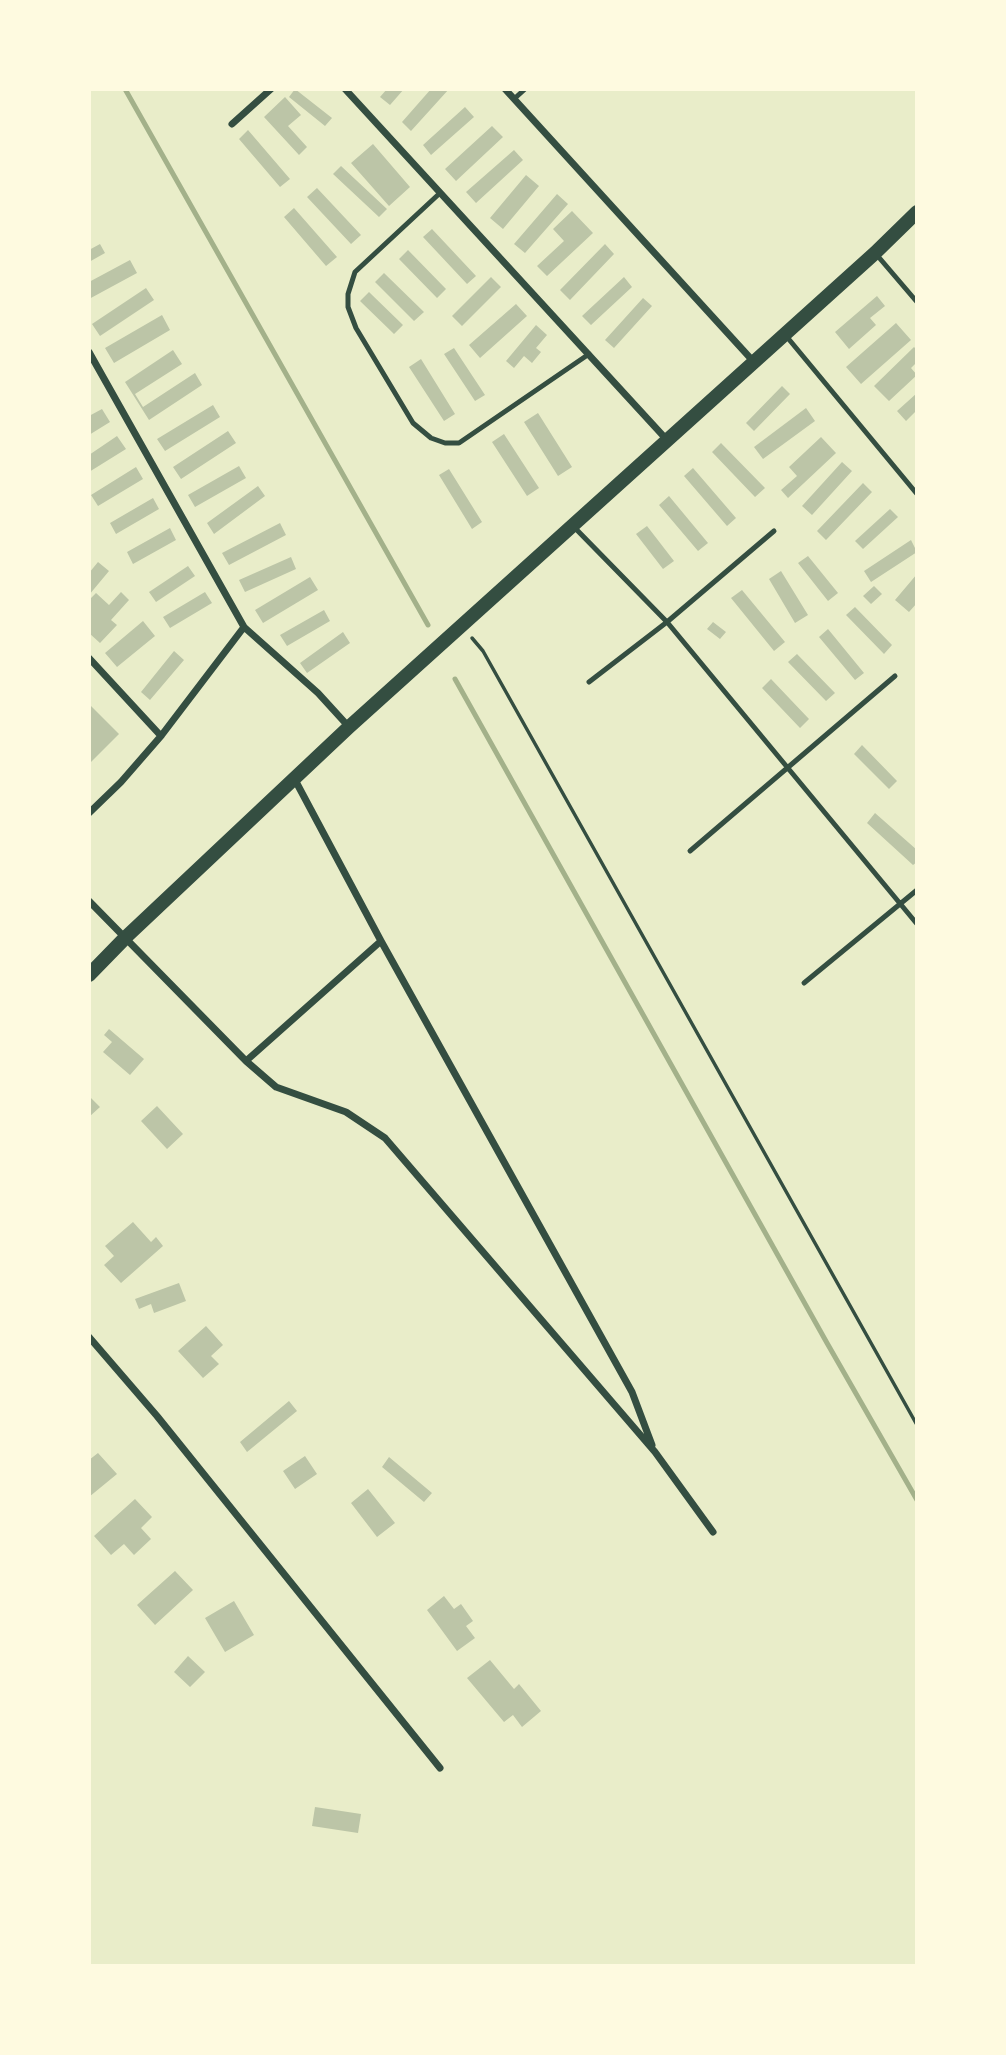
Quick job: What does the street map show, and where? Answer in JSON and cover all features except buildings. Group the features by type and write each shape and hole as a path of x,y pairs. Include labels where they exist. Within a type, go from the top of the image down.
{"main road":[{"path":"89,975 349,727 875,253 917,212"}],"street":[{"path":"232,124 271,89"},
{"path":"345,89 667,440"},
{"path":"505,89 753,361"},
{"path":"89,352 244,627 318,693 349,727"},
{"path":"89,813 121,782 161,736 244,627"},
{"path":"89,658 161,736"},
{"path":"294,778 381,941 632,1392 655,1452"},
{"path":"89,901 246,1061 276,1087 346,1112 385,1138 655,1452 713,1532"},
{"path":"246,1061 381,941"},
{"path":"89,1337 157,1416 440,1768"}],"lane":[{"path":"514,99 525,89"},
{"path":"440,193 355,272 348,294 348,307 356,328 413,423 431,438 445,443 459,443 589,354"},
{"path":"875,253 917,302"},
{"path":"785,334 917,494"},
{"path":"573,526 667,622 917,925"},
{"path":"589,682 667,622 774,531"},
{"path":"690,851 895,676"},
{"path":"804,984 917,890"}],"path":[{"path":"461,625 483,651 917,1425"}],"waterway":[{"path":"125,89 428,625"},
{"path":"455,679 917,1500"}]}
